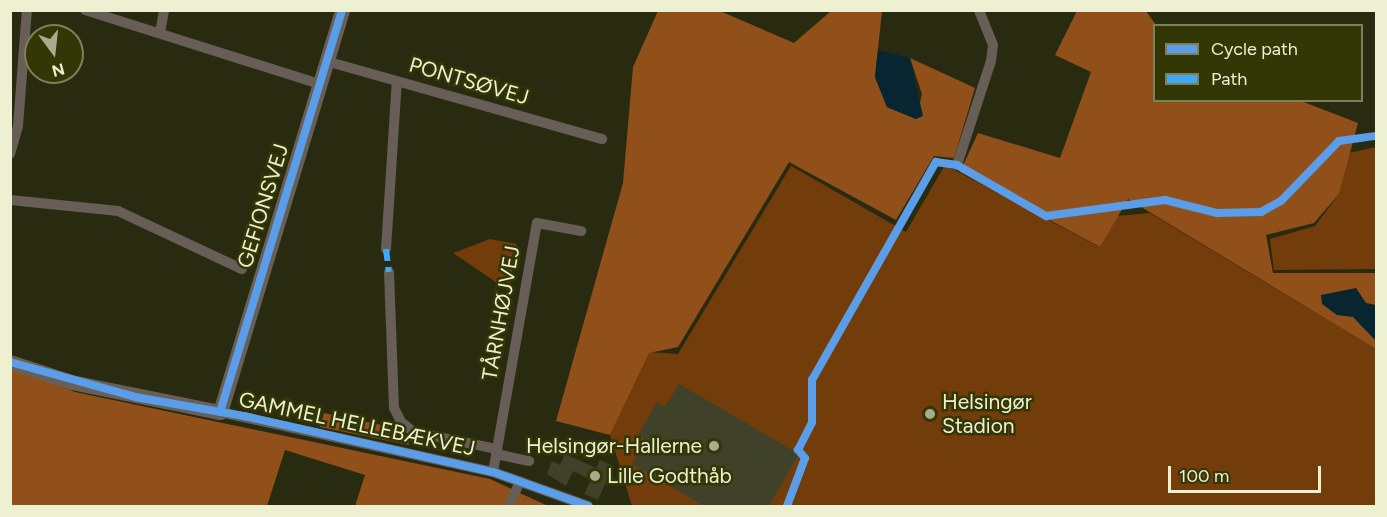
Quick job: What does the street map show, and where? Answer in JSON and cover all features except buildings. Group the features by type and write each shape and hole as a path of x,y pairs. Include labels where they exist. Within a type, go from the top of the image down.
{"main road":[{"name":"GEFIONSVEJ","path":"220,412 342,10"},
{"name":"GAMMEL HELLEBÆKVEJ","path":"10,362 113,392 220,412"}],"street":[{"path":"10,154 18,126 27,10"},
{"path":"85,10 319,84"},
{"path":"160,33 164,10"},
{"path":"957,165 992,61 993,45 979,10"},
{"name":"PONTSØVEJ","path":"326,61 602,139"},
{"path":"386,249 397,81"},
{"path":"10,200 118,211 242,268"},
{"name":"TÅRNHØJVEJ","path":"493,472 537,223 581,231"},
{"path":"388,272 394,408 401,422 414,432 529,461"},
{"name":"GAMMEL HELLEBÆKVEJ","path":"220,412 493,472 520,480 588,507"},
{"path":"509,507 520,480"}],"shaded area":[{"path":"658,11 720,11 794,43 831,11 882,11 875,77 887,107 916,119 922,94 910,58 975,88 954,158 934,156 896,220 789,162 678,347 649,353 610,435 556,421 623,183 633,67"},
{"path":"1077,11 1146,11 1155,24 1153,24 1153,102 1304,102 1358,123 1339,194 1314,223 1266,235 1273,273 1376,273 1376,349 1128,199 1100,247 960,172 978,133 1060,158 1091,72 1055,55"},
{"path":"1376,147 1376,269 1274,270 1270,239 1315,226 1339,194 1349,153"},
{"path":"945,165 1099,247 1117,216 1150,213 1376,349 1376,506 632,506 610,435 649,352 678,354 791,166 906,232"},
{"path":"490,239 517,244 509,291 453,253"},
{"path":"10,368 75,392 490,479 548,506 355,506 365,475 285,450 267,506 11,506"},
{"path":"324,413 391,427 408,438 409,445 320,427"}],"water":[{"path":"878,50 910,58 923,116 916,119 887,107 875,77"},
{"path":"1356,288 1366,303 1376,305 1376,341 1353,317 1337,315 1322,304 1321,295"}],"marked path":[{"path":"386,249 389,272"}],"cycle path":[{"path":"220,412 342,10"},
{"path":"787,506 805,458 798,450 812,422 812,380 936,162 957,165 1046,216 1165,200 1217,213 1261,212 1281,201 1339,141 1376,136"},
{"path":"10,362 135,397 244,416 493,472 588,506"}],"place":[{"name":"Helsingør Stadion","path":"930,414"},
{"name":"Helsingør-Hallerne","path":"714,446"},
{"name":"Lille Godthåb","path":"595,476"}]}
